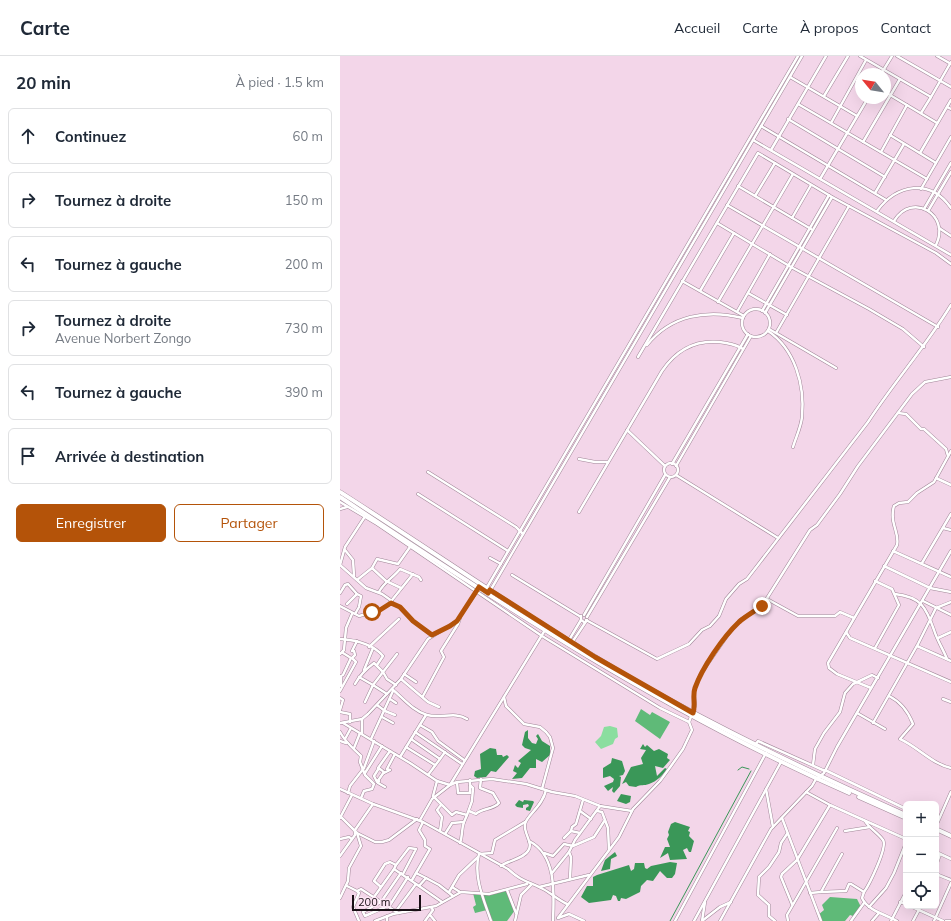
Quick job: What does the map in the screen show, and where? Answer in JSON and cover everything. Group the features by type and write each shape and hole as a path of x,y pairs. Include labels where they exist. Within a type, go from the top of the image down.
{"main road":[{"path":"340,492 569,643"},
{"path":"340,497 411,545 479,587 488,590 545,630 692,714 766,753 903,816"},
{"path":"692,714 755,745 766,753"},
{"path":"939,831 951,836"}],"street":[{"path":"488,590 520,530 798,56"},
{"path":"488,590 509,558 802,56"},
{"path":"771,150 826,56"},
{"path":"824,96 848,56"},
{"path":"860,56 880,68"},
{"path":"885,68 892,56"},
{"path":"898,56 951,87"},
{"path":"921,113 951,63 937,56"},
{"path":"831,123 866,60"},
{"path":"891,74 931,97"},
{"path":"790,76 857,116"},
{"path":"900,79 891,95 937,123"},
{"path":"920,153 951,100"},
{"path":"798,104 927,179"},
{"path":"820,179 864,104"},
{"path":"864,142 886,104"},
{"path":"881,152 907,105"},
{"path":"947,107 951,109"},
{"path":"788,120 884,177"},
{"path":"761,126 886,200"},
{"path":"890,135 936,163"},
{"path":"921,189 951,137"},
{"path":"753,140 951,255"},
{"path":"875,193 904,144"},
{"path":"744,318 716,314 702,314 682,319 660,331 638,357 758,153 811,185 936,253 951,264"},
{"path":"755,196 775,163"},
{"path":"924,209 951,163"},
{"path":"928,211 951,172"},
{"path":"718,302 793,174"},
{"path":"792,218 811,185"},
{"path":"738,186 812,230"},
{"path":"877,211 886,200 902,190 921,189 938,195 951,208"},
{"path":"764,312 831,196"},
{"path":"948,205 951,201"},
{"path":"727,205 938,327"},
{"path":"776,333 849,206"},
{"path":"894,221 897,216 913,207 928,211 936,218 939,228 936,245"},
{"path":"716,223 903,329 924,347"},
{"path":"939,228 951,236"},
{"path":"700,291 734,233"},
{"path":"737,312 770,254"},
{"path":"682,281 737,312 744,318"},
{"path":"748,292 787,314"},
{"path":"512,575 657,659 681,650 702,630 710,626 719,616 726,599 739,584 747,578 778,538 924,347 951,305"},
{"path":"753,310 764,312 769,320 768,330 760,336 749,335 743,327 744,318 753,310"},
{"path":"768,330 776,333 836,368"},
{"path":"768,330 779,339 800,376 802,418 793,447"},
{"path":"676,474 676,466 749,335"},
{"path":"579,512 662,371 676,354 697,343 714,341 742,348"},
{"path":"558,918 567,904 619,837 632,811 640,800 660,781 683,749 692,730 689,722 695,706 694,691 700,675 731,631 740,620 762,606 810,530 817,525 898,413 904,402 925,382 951,377"},
{"path":"665,466 672,464 712,400"},
{"path":"898,413 906,414 921,429 924,429 946,449 948,457"},
{"path":"627,430 665,466 664,470 666,475 670,477"},
{"path":"872,688 837,674 827,665 894,551 898,539 892,519 894,506 899,503 908,502 917,493 934,482 951,451"},
{"path":"579,459 594,462 608,462"},
{"path":"672,464 676,466"},
{"path":"428,472 520,530 523,534"},
{"path":"676,474 778,538"},
{"path":"569,643 670,477 676,474"},
{"path":"630,541 666,475"},
{"path":"936,478 951,485"},
{"path":"418,494 508,552 509,558"},
{"path":"340,502 365,515 344,551 340,565 366,588 379,592 400,607 413,621 432,635"},
{"path":"340,509 348,507"},
{"path":"922,563 951,514"},
{"path":"943,528 951,530"},
{"path":"357,580 372,568 376,560 379,559 398,564 411,545 542,636 655,704 689,722"},
{"path":"340,550 344,551 353,560 354,576"},
{"path":"894,551 951,577"},
{"path":"720,921 773,827 825,770 951,551"},
{"path":"490,558 504,566"},
{"path":"884,566 930,588 951,592"},
{"path":"372,568 386,581 400,588"},
{"path":"379,592 386,581 395,576 400,569 413,574 421,580"},
{"path":"340,606 359,616 380,610 391,602 400,588 413,574"},
{"path":"875,581 887,586 895,594 899,605 875,648"},
{"path":"340,593 345,585 348,584 357,594 361,596 359,607 347,624 341,654 351,658 343,675 341,676 342,683 340,690"},
{"path":"423,696 444,657 441,651 479,587"},
{"path":"347,604 357,594"},
{"path":"895,594 907,595 951,615"},
{"path":"767,599 798,616 834,616 840,612 854,618"},
{"path":"922,602 931,619 947,659"},
{"path":"873,722 917,646 936,608 951,602"},
{"path":"348,793 350,786 364,768 373,740 396,685 424,643 432,635 450,626 460,617"},
{"path":"369,647 400,619"},
{"path":"450,785 545,630"},
{"path":"846,632 850,638 951,682"},
{"path":"938,638 951,632"},
{"path":"340,639 357,641 374,648 383,656 377,665"},
{"path":"340,690 356,662 352,658 355,655 354,651 352,651 357,641"},
{"path":"917,646 951,661"},
{"path":"364,671 374,648"},
{"path":"365,702 373,685 397,654"},
{"path":"355,684 364,671 374,663 383,672 387,679 396,685"},
{"path":"404,674 416,682"},
{"path":"813,765 815,748 840,712 845,693 857,682 872,676 878,678"},
{"path":"359,677 387,694"},
{"path":"401,679 423,696 428,702 439,707"},
{"path":"341,723 362,719 393,690"},
{"path":"393,690 410,705 426,715 460,715 466,719"},
{"path":"889,696 899,701 910,715 913,724 900,739 911,744 942,765 951,768"},
{"path":"340,698 343,700 340,711 350,714 350,722"},
{"path":"504,698 506,706 524,724 540,727 550,738 553,748 542,789"},
{"path":"943,698 951,702"},
{"path":"390,699 396,703"},
{"path":"377,705 385,711 395,715"},
{"path":"857,714 885,729"},
{"path":"400,757 426,715"},
{"path":"382,717 393,723"},
{"path":"354,748 361,733 362,719"},
{"path":"341,723 373,740 437,781 450,785"},
{"path":"420,725 432,732 438,742 464,760"},
{"path":"344,739 351,728"},
{"path":"340,732 346,743"},
{"path":"415,732 462,764"},
{"path":"411,739 440,759"},
{"path":"340,740 354,748 361,756 360,762 364,768 365,774 374,784 372,789 364,791 362,799"},
{"path":"755,745 758,741 825,770 903,808"},
{"path":"365,774 382,746"},
{"path":"406,747 435,766"},
{"path":"379,768 384,772 378,782 374,776 389,750 392,752"},
{"path":"428,775 445,752"},
{"path":"675,921 766,753"},
{"path":"385,787 378,783 386,771 388,773 390,770 387,769 395,754"},
{"path":"694,921 781,760"},
{"path":"468,811 477,814 480,810 489,809 498,803 493,793 480,788 481,779"},
{"path":"412,880 430,850 425,846 425,840 419,830 420,820 434,797 450,785 457,782 495,779 575,796 600,806 632,811"},
{"path":"457,782 458,793 470,793 470,780"},
{"path":"437,781 432,795 452,815 456,812 467,815"},
{"path":"460,843 463,836 461,828 472,802 474,788 470,785"},
{"path":"766,788 773,827"},
{"path":"340,789 373,804 420,820 479,855 501,866 529,884 539,887 567,904"},
{"path":"449,892 459,875 479,855 492,853 495,840 525,822 544,799 546,790"},
{"path":"806,792 830,805 903,838"},
{"path":"939,819 951,792"},
{"path":"352,795 340,817 356,831 375,842 385,842 420,820"},
{"path":"564,838 576,824 583,800"},
{"path":"340,856 355,835 373,804"},
{"path":"440,831 442,817 437,810 441,805"},
{"path":"792,904 782,877 797,860 830,805"},
{"path":"551,873 569,852 580,833 600,806"},
{"path":"580,811 591,819"},
{"path":"597,811 602,812 608,828 609,850"},
{"path":"782,817 787,834 821,921"},
{"path":"544,853 553,856 564,844 573,846 594,837 605,820"},
{"path":"865,820 883,840 884,849 862,898 864,903 869,907 892,920 897,921"},
{"path":"445,834 452,823 464,822"},
{"path":"501,866 527,853 530,847 525,831 525,822"},
{"path":"845,831 871,827"},
{"path":"788,921 787,915 792,904 806,883 837,828"},
{"path":"340,898 347,886 348,870 361,846 356,831"},
{"path":"571,831 580,833"},
{"path":"775,921 769,916 768,905 758,895 760,887 758,882 759,876 769,867 779,852 781,843 787,834"},
{"path":"340,839 348,837 352,839"},
{"path":"529,841 541,848 551,873 554,908 552,921"},
{"path":"374,897 409,848 416,849 402,873 381,902 364,911 365,916 388,906 408,877"},
{"path":"869,907 886,888 903,850"},
{"path":"569,852 571,857 570,879"},
{"path":"820,892 842,854"},
{"path":"939,857 940,854 951,859"},
{"path":"479,855 478,872 481,894 491,921"},
{"path":"381,887 374,882 384,866 390,862 396,865"},
{"path":"394,869 408,877 442,902"},
{"path":"416,872 453,896"},
{"path":"539,887 590,875"},
{"path":"939,875 951,880"},
{"path":"397,912 417,885 426,878"},
{"path":"810,893 846,891 850,883 864,892"},
{"path":"934,921 951,883"},
{"path":"452,887 460,892 481,894 507,890 529,884"},
{"path":"515,921 521,895 529,884"},
{"path":"347,886 357,891"},
{"path":"357,891 360,888 397,912"},
{"path":"507,890 517,915"},
{"path":"357,891 359,893 353,908 359,921"},
{"path":"375,921 397,912 431,907 460,892"},
{"path":"892,920 903,897"},
{"path":"702,921 706,900"},
{"path":"702,921 720,906 731,902"},
{"path":"851,921 864,903"},
{"path":"425,921 433,910 431,907"},
{"path":"913,921 920,910 943,921"},
{"path":"872,921 879,913"},
{"path":"430,914 435,921"},
{"path":"552,921 569,914 584,921"},
{"path":"387,916 387,921"}],"shaded area":[{"path":"641,709 650,715 652,712 670,722 660,739 635,721"},
{"path":"610,726 617,728 618,737 615,739 613,744 601,749 595,742 601,736 604,727"},
{"path":"528,730 528,738 532,743 536,744 538,739 536,736 538,734 542,741 550,746 550,755 542,762 536,759 536,768 530,768 522,778 512,779 517,773 513,771 515,765 518,768 521,763 518,761 531,750 522,745 525,732"},
{"path":"643,744 645,747 647,745 654,751 659,749 668,754 667,758 670,760 663,768 655,766 657,776 665,768 667,769 659,778 646,785 636,787 629,786 626,782 622,784 631,767 643,764 641,758 646,750 640,749"},
{"path":"490,748 496,749 497,755 502,755 503,757 507,755 509,757 496,772 491,771 486,777 477,778 474,776 475,771 481,769 480,754"},
{"path":"612,758 622,761 625,771 623,775 619,776 621,777 620,786 614,793 612,791 613,787 608,791 604,786 613,782 614,779 610,776 603,778 603,768 611,763"},
{"path":"621,794 631,796 630,802 626,804 617,801"},
{"path":"519,800 523,802 524,800 534,802 530,811 526,810 529,806 528,804 523,805 523,808 515,805"},
{"path":"675,822 690,827 688,831 690,832 689,836 694,841 691,852 689,852 687,848 683,850 687,859 670,860 668,853 660,858 665,847 670,847 667,839 669,835 668,832 671,824"},
{"path":"615,852 617,856 611,859 610,869 601,871 605,860"},
{"path":"670,862 677,863 675,874 672,878 667,878 660,871 653,881 647,880 641,886 640,892 626,899 621,898 620,901 618,901 616,896 613,895 611,900 589,903 581,897 587,886 593,886 593,877 597,875 629,865 631,871 634,869 635,863 644,863 645,868 647,869 651,866"},
{"path":"507,890 515,910 507,921 493,921 487,910 475,913 473,907 476,905 473,893 487,895"},
{"path":"830,897 857,899 861,907 853,916 850,915 845,921 822,921 818,918 818,915 824,910 822,905"}],"waterway":[{"path":"738,770 742,767 749,769"},
{"path":"670,921 751,771"}],"route":[{"path":"372,612 380,610 391,603 400,607 410,619 432,635 457,621 479,587 488,593 490,590 595,657 693,713 695,706 694,691 700,675 740,620 749,616 762,606"}]}
